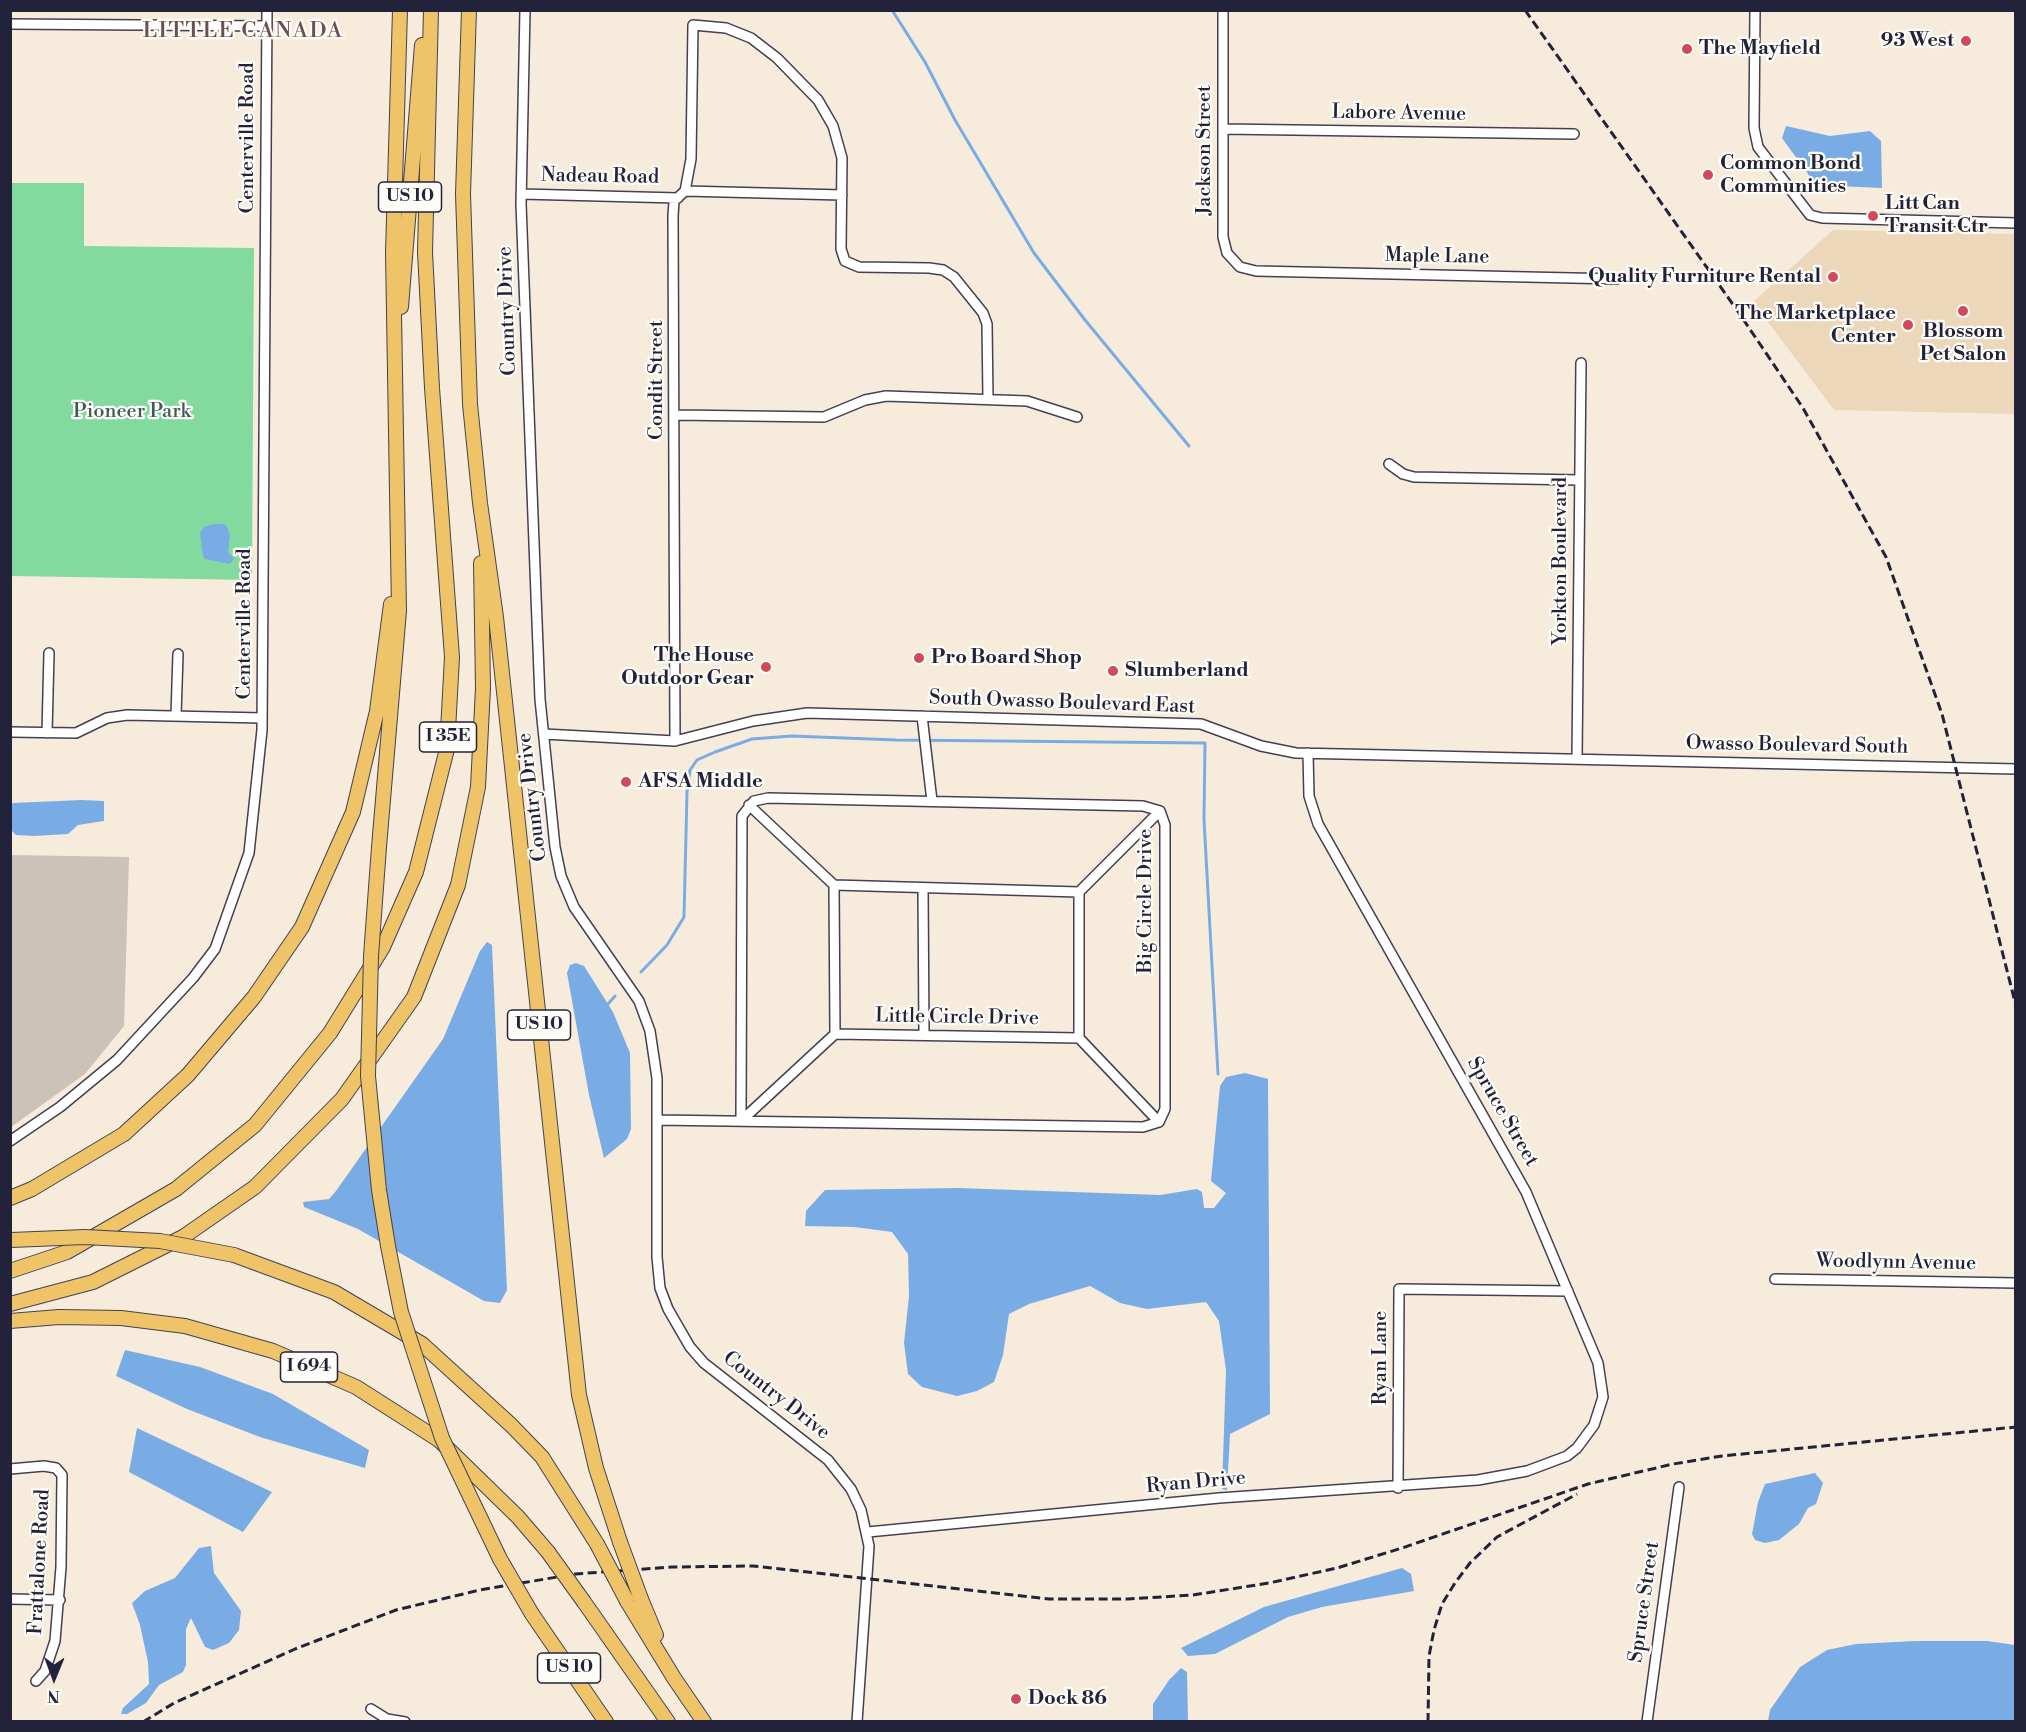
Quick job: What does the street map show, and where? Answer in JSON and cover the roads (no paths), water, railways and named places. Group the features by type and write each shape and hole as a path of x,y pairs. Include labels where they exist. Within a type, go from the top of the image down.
{"highway":[{"path":"396,383 393,253 400,10"},
{"name":"US 10","path":"425,10 396,383 399,611 370,967 368,1076 379,1190 401,1312 442,1437 480,1519 532,1614 606,1722"},
{"name":"I 35E","path":"10,1271 67,1252 176,1189 255,1125 330,1034 383,947 416,872 447,748 452,657 432,388 425,252 431,10"},
{"name":"I 35E","path":"10,1304 93,1282 183,1237 255,1187 342,1099 414,997 458,885 478,787 483,688 480,503 471,404 463,194 469,10"},
{"path":"468,56 479,10"},
{"name":"US 10","path":"480,503 496,616 579,1395 596,1468 620,1542 634,1600"},
{"path":"10,1198 32,1189 123,1134 188,1075 254,997 302,927 353,812 377,711 397,560"},
{"path":"11,1240 85,1237 149,1240 234,1255 334,1292 422,1344 511,1425 542,1457 634,1600 674,1678 704,1722"},
{"name":"I 694","path":"10,1321 59,1317 121,1318 185,1326 273,1351 345,1382 439,1440 518,1517 548,1552 668,1722"}],"street":[{"name":"Centerville Road","path":"10,1140 60,1107 117,1060 169,1007 215,949 249,854 262,718 267,10"},
{"name":"Country Drive","path":"525,10 521,194 537,639 555,847 561,876 574,907 639,1001 655,1053 657,1257 660,1288 668,1309 690,1347 719,1377 828,1460 851,1489 868,1532 868,1578 857,1722"},
{"name":"Jackson Street","path":"1223,10 1224,243 1232,261 1246,270 1256,271"},
{"path":"1755,10 1754,128 1758,147 1810,214 1822,219 2016,223"},
{"path":"10,24 267,26"},
{"name":"Condit Street","path":"675,741 673,216 674,201 682,194 691,159 693,25 726,28 751,38 765,47 805,84 827,114 838,141 842,158 842,195"},
{"name":"Labore Avenue","path":"1223,129 1574,134"},
{"name":"Nadeau Road","path":"521,194 842,195"},
{"path":"842,195 841,249 845,261 859,267 943,270 954,276 983,313 988,336 988,398"},
{"name":"Maple Lane","path":"1256,271 1617,279"},
{"name":"Yorkton Boulevard","path":"1577,759 1581,363"},
{"path":"675,414 824,417 876,397 1027,400 1077,417"},
{"path":"1389,464 1403,474 1414,477 1579,480"},
{"path":"47,732 49,652"},
{"path":"176,716 178,654"},
{"name":"South Owasso Boulevard East","path":"544,734 675,741 753,721 807,713 1201,724 1269,748 1308,753 1577,759"},
{"path":"10,732 81,732 117,715 262,718"},
{"path":"922,716 932,801"},
{"name":"Spruce Street","path":"1308,753 1309,796 1318,824 1523,1185 1598,1363 1603,1397 1599,1415 1577,1448 1551,1463 1527,1471"},
{"name":"Owasso Boulevard South","path":"1577,759 2016,769"},
{"name":"Big Circle Drive","path":"748,805 761,798 1143,806 1160,812 1165,825 1165,1109 1159,1122"},
{"path":"741,1121 742,816 748,805 834,885 1078,892 1160,812"},
{"path":"741,1121 835,1034 834,885"},
{"path":"923,888 924,1035"},
{"path":"657,1120 1143,1126 1159,1122 1079,1038 1078,892"},
{"name":"Little Circle Drive","path":"835,1034 1079,1038"},
{"name":"Woodlynn Avenue","path":"1775,1279 2016,1283"},
{"name":"Ryan Lane","path":"1398,1488 1399,1288 1568,1291"},
{"name":"Frattalone Road","path":"10,1468 56,1468 62,1475 60,1600 51,1659 36,1681"},
{"name":"Ryan Drive","path":"868,1532 1219,1498 1398,1488 1478,1480 1527,1471"},
{"name":"Spruce Street","path":"1647,1722 1679,1487"},
{"path":"10,1599 60,1600"},
{"path":"371,1709 387,1719 405,1722"}],"water":[{"path":"1786,126 1830,136 1870,131 1881,141 1882,188 1816,185 1782,138"},
{"path":"225,524 228,529 230,536 228,552 234,558 230,564 205,559 203,556 200,533 204,527"},
{"path":"104,801 104,821 78,825 68,834 16,835 11,830 11,805 13,803"},
{"path":"487,942 492,945 507,1290 500,1303 484,1301 358,1229 304,1207 303,1202 329,1199 336,1191 443,1039 480,951"},
{"path":"576,963 584,966 613,1012 630,1053 631,1129 627,1139 604,1158 589,1095 567,973 570,965"},
{"path":"1245,1073 1268,1079 1270,1414 1230,1434 1227,1490 1222,1489 1226,1370 1219,1321 1206,1302 1147,1309 1120,1303 1090,1286 1029,1304 1009,1314 1003,1355 994,1382 977,1391 957,1396 922,1387 908,1374 904,1343 909,1296 908,1254 892,1232 854,1227 805,1226 806,1211 825,1190 958,1188 1160,1195 1197,1189 1202,1192 1204,1208 1214,1208 1226,1193 1211,1181 1220,1086 1226,1077"},
{"path":"125,1350 200,1367 273,1394 369,1450 365,1468 260,1437 187,1409 116,1376"},
{"path":"137,1428 272,1492 243,1532 129,1472"},
{"path":"1815,1473 1823,1483 1816,1504 1808,1508 1799,1524 1779,1540 1765,1543 1755,1540 1752,1534 1758,1502 1765,1484"},
{"path":"211,1546 214,1573 241,1611 239,1630 229,1643 213,1650 205,1647 191,1618 186,1629 186,1665 183,1672 159,1685 146,1703 127,1714 121,1714 123,1708 149,1684 148,1662 140,1625 132,1603 145,1591 175,1578 199,1548"},
{"path":"1402,1568 1411,1574 1414,1591 1322,1607 1288,1617 1215,1654 1188,1656 1181,1648 1264,1607"},
{"path":"1987,1641 2015,1645 2015,1721 1768,1721 1770,1710 1800,1667 1827,1650 1856,1644"},
{"path":"1181,1668 1187,1672 1188,1721 1153,1721 1153,1704 1169,1680"}],"waterway":[{"path":"892,10 925,62 955,120 1034,253 1085,320 1189,446"},
{"path":"641,972 667,945 684,917 687,792 690,770 697,760 715,752 752,739 792,736 896,740 1205,743 1204,820 1218,1074"},
{"path":"608,1004 615,996"}],"railway":[{"path":"1525,10 1739,313 1803,408 1886,557 1942,714 2016,1006"},
{"path":"143,1722 174,1703 295,1649 396,1610 480,1590 575,1574 672,1567 753,1566 1049,1599 1128,1599 1193,1595 1269,1583 1337,1568 1588,1484 1673,1464 1722,1456 2016,1427"},
{"path":"1428,1722 1429,1656 1434,1630 1442,1604 1455,1583 1470,1563 1497,1537 1577,1494"}],"place":[{"name":"93 West","path":"1966,41"},
{"name":"The Mayfield","path":"1687,49"},
{"name":"Common Bond Communities","path":"1708,175"},
{"name":"Litt Can Transit Ctr","path":"1873,216"},
{"name":"Quality Furniture Rental","path":"1833,277"},
{"name":"Blossom Pet Salon","path":"1963,311"},
{"name":"The Marketplace Center","path":"1908,325"},
{"name":"Pro Board Shop","path":"919,658"},
{"name":"The House Outdoor Gear","path":"766,667"},
{"name":"Slumberland","path":"1113,671"},
{"name":"AFSA Middle","path":"626,782"},
{"name":"Dock 86","path":"1016,1699"}],"district":[{"name":"LITTLE CANADA","path":"243,32"}],"park label":[{"name":"Pioneer Park","path":"132,412"}]}
